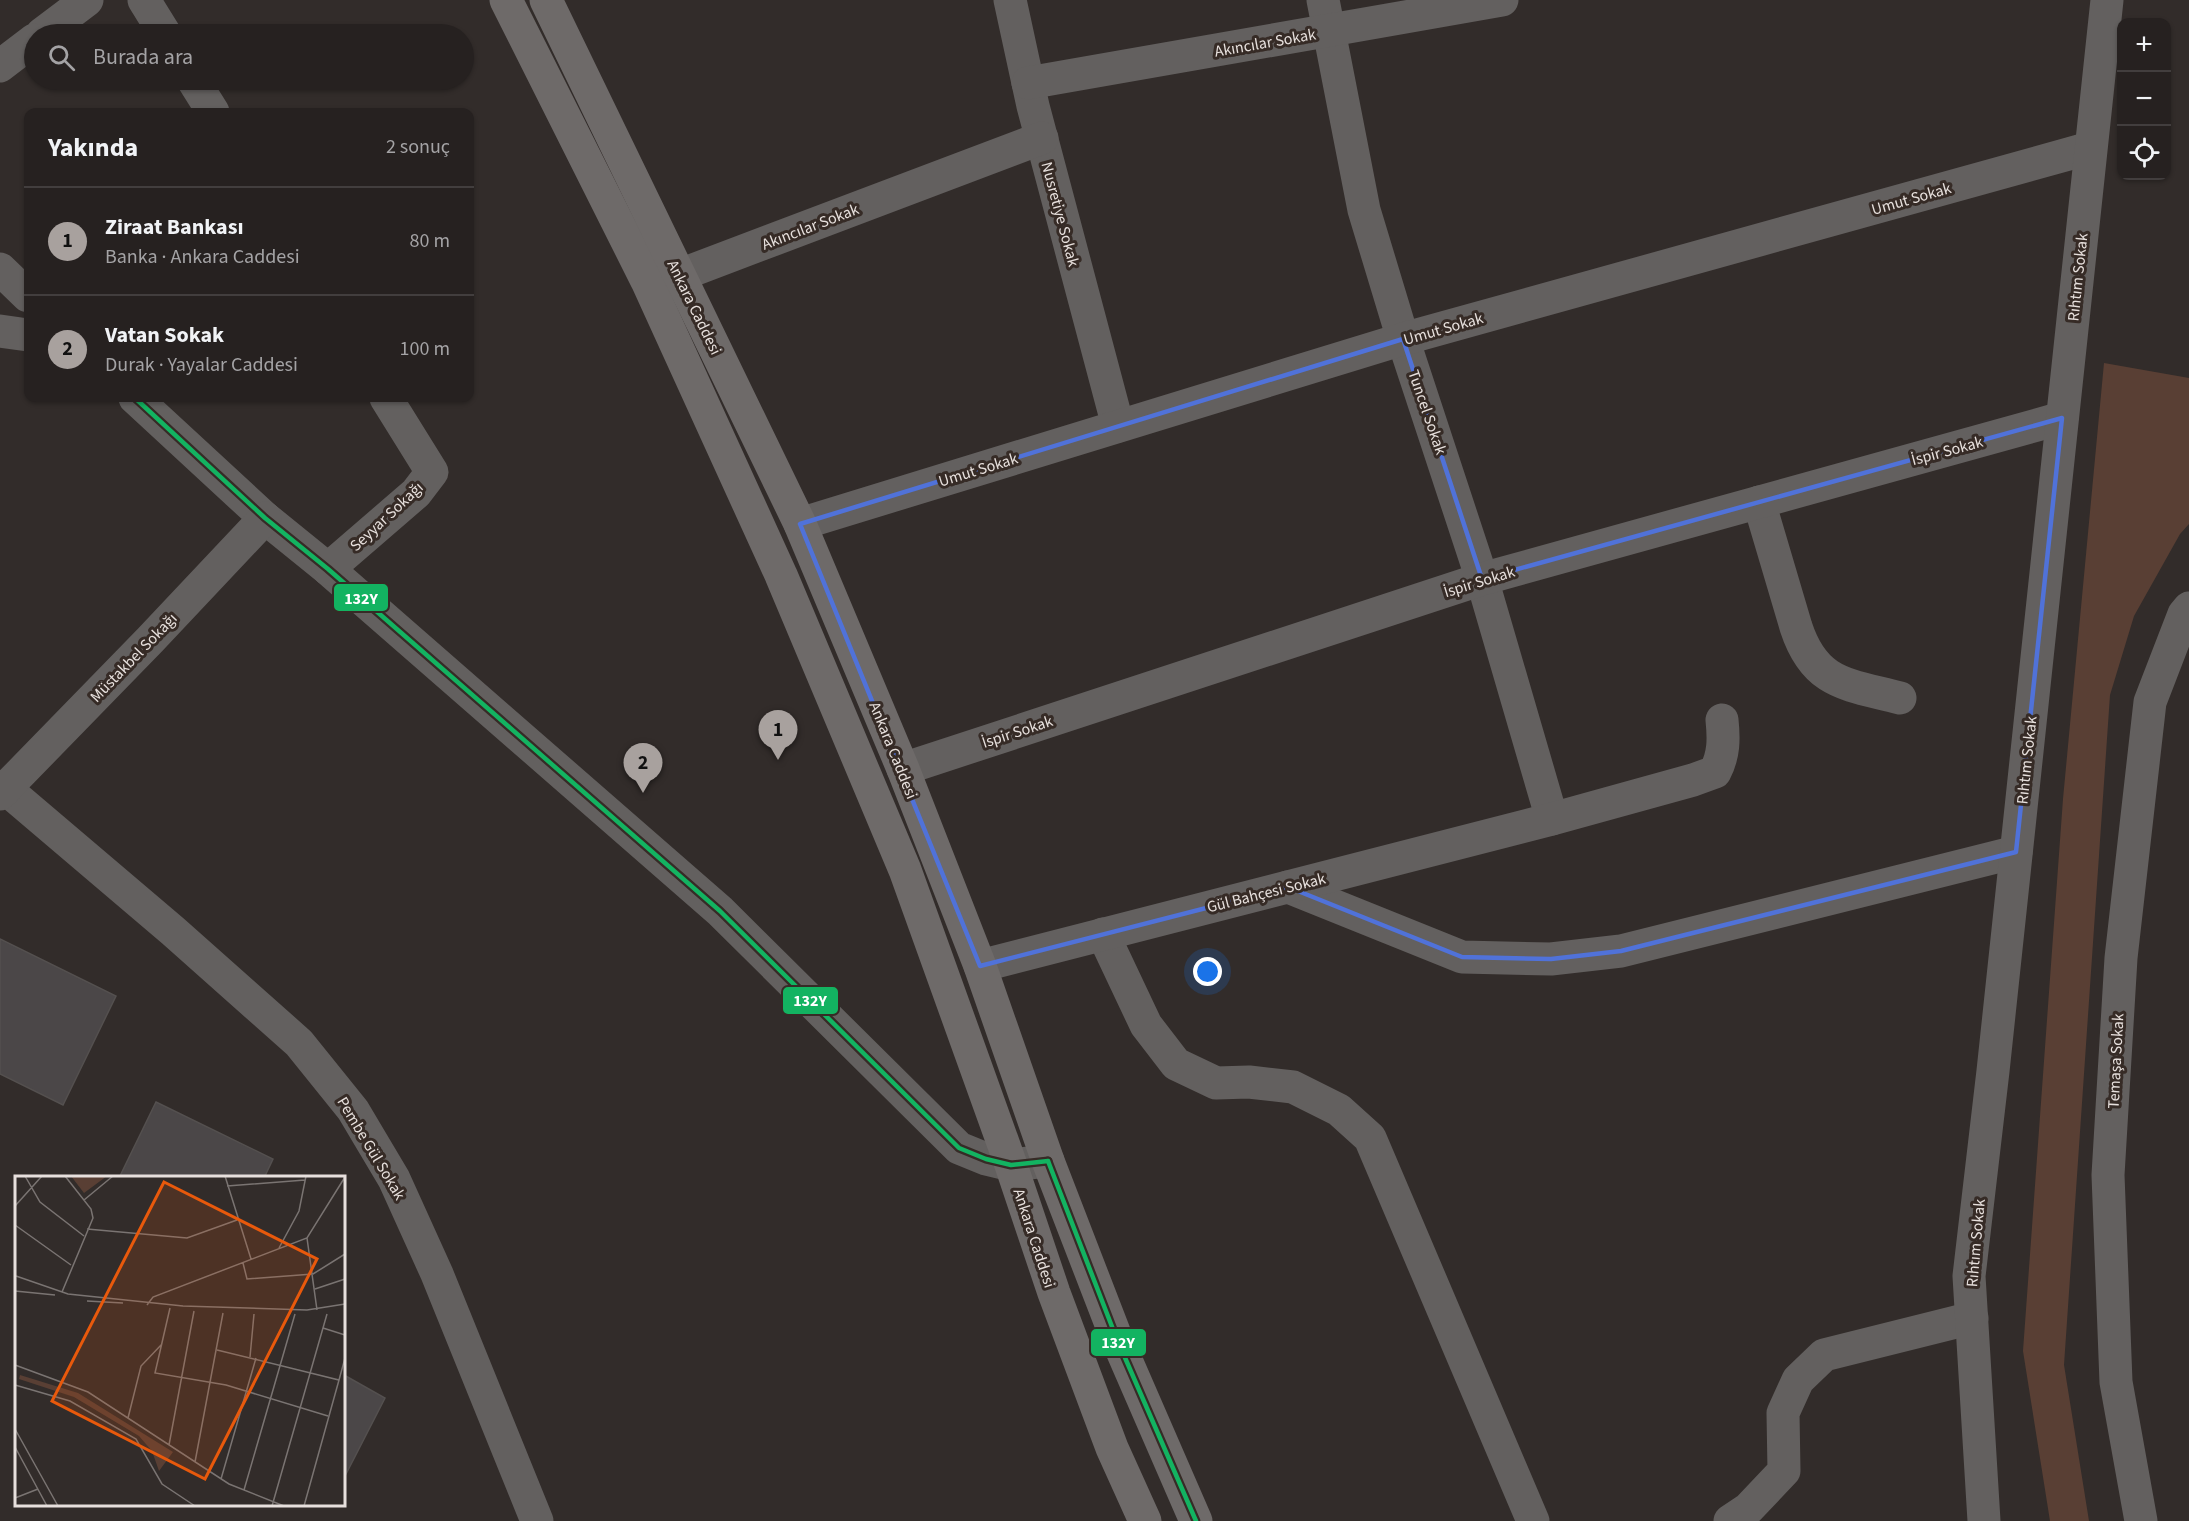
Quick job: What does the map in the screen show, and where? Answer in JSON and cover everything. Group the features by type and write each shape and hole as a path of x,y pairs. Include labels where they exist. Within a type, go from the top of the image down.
{"main road":[{"name":"Ankara Caddesi","path":"506,0 647,281 781,575 905,870 1011,1165 1058,1304 1112,1448 1145,1521"},
{"name":"Ankara Caddesi","path":"546,0 800,524 903,769 980,966 1048,1161 1116,1337 1196,1521"}],"street":[{"path":"55,24 87,0"},
{"path":"144,0 159,24"},
{"name":"Nusretiye Sokak","path":"1010,0 1041,138 1118,426"},
{"name":"Akıncılar Sokak","path":"1028,83 1326,15 1502,0"},
{"name":"Rıhtım Sokak","path":"1984,1521 1969,1276 2107,0"},
{"name":"Tuncel Sokak","path":"1326,15 1364,210 1403,339 1482,579 1552,819"},
{"path":"0,66 24,48"},
{"path":"199,90 210,108"},
{"name":"Akıncılar Sokak","path":"680,275 1041,138"},
{"name":"Umut Sokak","path":"800,524 1403,339 2090,148"},
{"path":"0,269 24,292"},
{"path":"0,331 24,334"},
{"path":"139,402 264,518 328,569 720,911 959,1148 986,1159 1011,1165 1048,1161"},
{"name":"Seyyar Sokağı","path":"328,569 416,493 432,472 388,402"},
{"name":"İspir Sokak","path":"903,769 1482,579 2062,418"},
{"path":"1759,502 1796,627 1811,658 1821,671 1835,680 1900,698"},
{"name":"Müstakbel Sokağı","path":"3,791 264,518"},
{"name":"Temaşa Sokak","path":"2141,1521 2116,1382 2108,1175 2121,958 2150,702 2184,614 2189,608"},
{"name":"Gül Bahçesi Sokak","path":"980,966 1552,819 1715,772 1722,760 1724,738 1722,720"},
{"name":"Pembe Gül Sokak","path":"3,791 173,931 299,1042 353,1110 394,1179 437,1274 537,1521"},
{"path":"1288,887 1462,957 1551,959 1621,951 2016,852"},
{"path":"1102,934 1146,1025 1176,1064 1216,1083 1249,1082 1293,1087 1339,1110 1370,1138 1533,1521"},
{"path":"1730,1521 1748,1509 1784,1471 1783,1413 1798,1380 1824,1355 1972,1318"}],"highlighted area":[{"path":"1403,339 1482,579 2062,418 2016,852 1621,951 1551,959 1462,957 1288,887 980,966 800,524"}],"shaded area":[{"path":"2104,363 2189,378 2189,524 2180,534 2134,616 2110,695 2064,1365 2089,1521 2050,1521 2023,1351 2063,799"}],"building":[{"path":"0,939 116,996 63,1105 0,1074"},
{"path":"156,1102 273,1159 265,1176 120,1176"},
{"path":"345,1376 385,1398 345,1476"}],"transit line":[{"name":"132Y","path":"139,402 265,518 328,569 720,911 959,1148 986,1159 1011,1165 1048,1161"},
{"name":"132Y","path":"1048,1161 1116,1337 1196,1521"}],"place":[{"name":"Ziraat Bankası","path":"778,760"},
{"name":"Vatan Sokak","path":"643,793"}]}
